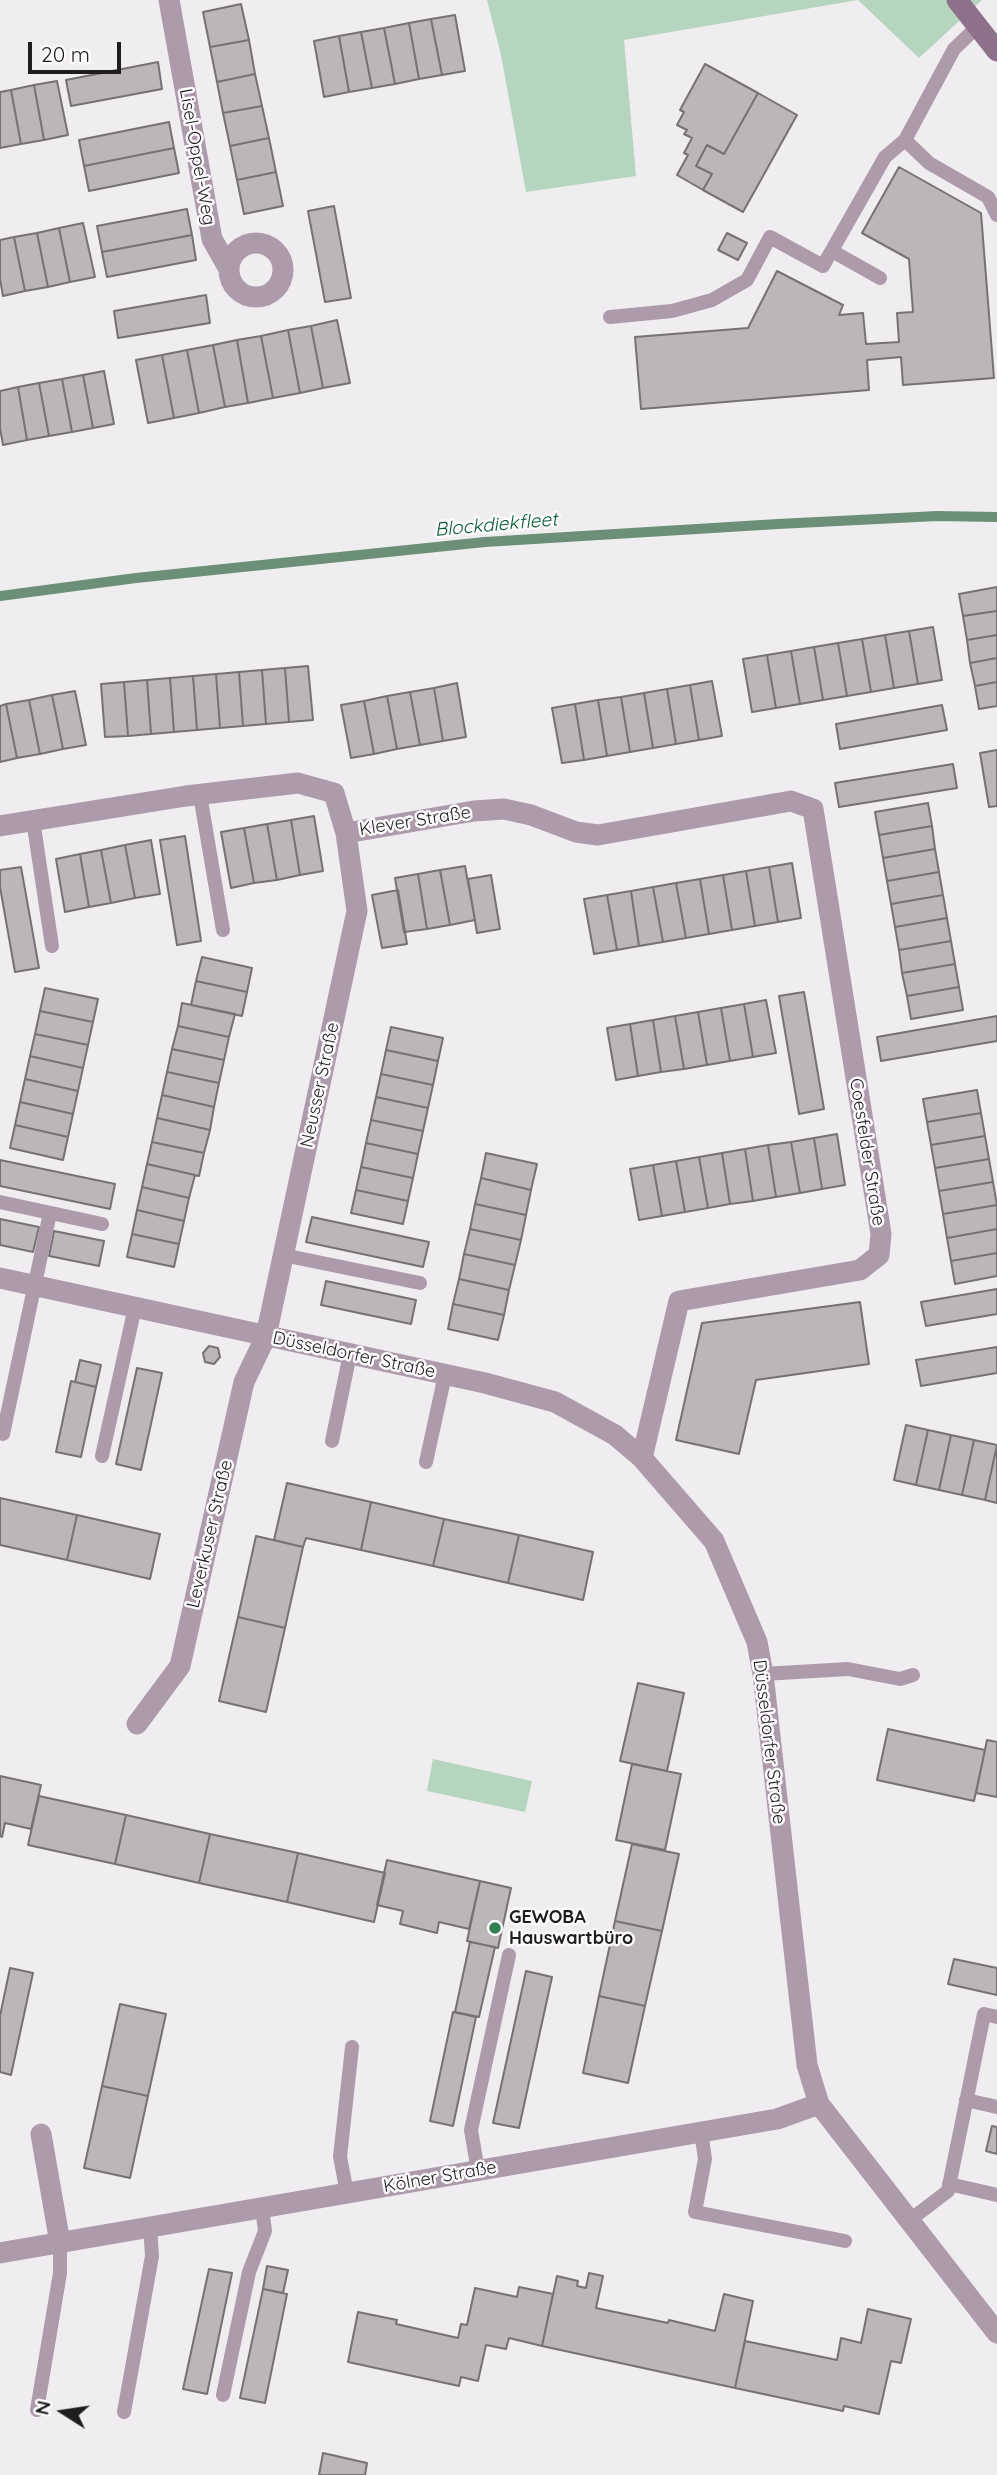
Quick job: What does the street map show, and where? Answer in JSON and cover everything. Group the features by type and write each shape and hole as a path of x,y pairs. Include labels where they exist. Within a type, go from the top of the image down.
{"main road":[{"path":"957,0 997,51"}],"street":[{"name":"Lisel-Oppel-Weg","path":"169,0 212,239 229,269"},
{"name":"Klever Straße","path":"0,826 200,795 298,783 334,793 346,833 504,808 576,832 598,835 790,801 813,809"},
{"name":"Coesfelder Straße","path":"642,1458 679,1301 860,1270 879,1255 881,1234 813,809"},
{"name":"Neusser Straße","path":"266,1336 357,911 346,833"},
{"name":"Düsseldorfer Straße","path":"0,1278 445,1375 555,1402 615,1435 642,1458 714,1542 757,1642 807,2065 819,2104 997,2333"},
{"name":"Leverkuser Straße","path":"137,1724 180,1666 244,1382 266,1336"},
{"name":"Kölner Straße","path":"0,2253 777,2119 819,2104"},
{"path":"41,2134 60,2243"}],"lane":[{"path":"610,317 672,311 712,300 747,280 770,237 823,266 885,157 905,140 954,49 977,27"},
{"path":"905,140 929,163 988,197 997,215"},
{"path":"832,251 880,278"},
{"path":"200,795 223,930"},
{"path":"33,820 52,946"},
{"path":"0,1202 102,1224"},
{"path":"2,1434 50,1213"},
{"path":"283,1255 419,1283"},
{"path":"102,1456 135,1307"},
{"path":"332,1441 350,1354"},
{"path":"426,1462 445,1375"},
{"path":"762,1674 848,1669 900,1679 913,1675"},
{"path":"478,2171 471,2130 509,1955"},
{"path":"909,2220 948,2192 984,2014 997,2017"},
{"path":"347,2193 340,2157 352,2047"},
{"path":"967,2100 997,2107"},
{"path":"701,2132 705,2159 695,2212 845,2241"},
{"path":"949,2184 997,2194"},
{"path":"223,2395 249,2272 265,2231 262,2208"},
{"path":"124,2412 152,2256 150,2227"},
{"path":"37,2410 60,2273 60,2243"}],"green space":[{"path":"487,0 858,0 624,40 636,176 526,192 501,55"},
{"path":"858,0 982,0 919,58"},
{"path":"433,1759 532,1781 525,1812 427,1791"}],"building":[{"path":"241,4 249,40 210,47 203,12"},
{"path":"455,15 465,71 442,75 431,19"},
{"path":"431,19 442,75 419,79 409,23"},
{"path":"409,23 419,79 395,84 384,28"},
{"path":"384,28 395,84 372,88 361,32"},
{"path":"361,32 372,88 349,92 339,36"},
{"path":"339,36 349,92 324,97 314,41"},
{"path":"249,40 255,74 217,82 210,47"},
{"path":"158,62 162,89 71,106 66,80"},
{"path":"705,64 758,93 724,154 707,145 696,166 712,174 703,190 677,175 688,155 684,153 692,138 684,134 687,130 677,125 684,112 680,110"},
{"path":"255,74 262,106 223,113 217,82"},
{"path":"57,81 68,135 44,140 34,85"},
{"path":"34,85 44,140 21,144 11,90"},
{"path":"11,90 21,144 0,148 0,92"},
{"path":"758,93 797,115 743,212 703,190 712,174 696,166 707,145 724,154"},
{"path":"262,106 269,138 230,146 223,113"},
{"path":"169,122 174,148 84,166 79,140"},
{"path":"269,138 276,172 237,180 230,146"},
{"path":"174,148 179,173 89,191 84,166"},
{"path":"899,167 981,213 994,378 903,385 901,357 867,360 869,390 641,409 635,337 748,328 777,271 843,305 839,315 863,313 866,344 899,342 897,313 913,312 909,259 862,233"},
{"path":"276,172 283,206 244,214 237,180"},
{"path":"334,206 351,298 325,302 308,211"},
{"path":"187,209 192,235 102,252 97,226"},
{"path":"83,223 95,277 70,282 59,228"},
{"path":"59,228 70,282 48,287 37,233"},
{"path":"37,233 48,287 25,291 14,237"},
{"path":"727,233 747,243 738,260 718,250"},
{"path":"192,235 196,260 107,277 102,252"},
{"path":"14,237 25,291 3,296 0,240"},
{"path":"206,295 210,323 118,338 114,311"},
{"path":"337,320 350,383 323,388 311,326"},
{"path":"311,326 323,388 300,393 288,330"},
{"path":"288,330 300,393 273,398 261,336"},
{"path":"261,336 273,398 248,403 237,340"},
{"path":"237,340 248,403 225,407 213,345"},
{"path":"213,345 225,407 199,413 187,350"},
{"path":"187,350 199,413 174,418 162,355"},
{"path":"162,355 174,418 148,423 136,360"},
{"path":"104,371 114,424 93,428 83,375"},
{"path":"83,375 93,428 72,432 62,379"},
{"path":"62,379 72,432 49,436 39,383"},
{"path":"39,383 49,436 27,440 18,387"},
{"path":"18,387 27,440 3,445 0,391"},
{"path":"997,587 997,611 963,616 959,594"},
{"path":"997,611 997,635 967,640 963,616"},
{"path":"933,627 942,680 918,684 909,631"},
{"path":"909,631 918,684 894,688 885,635"},
{"path":"885,635 894,688 871,692 862,639"},
{"path":"997,635 997,658 970,663 967,640"},
{"path":"862,639 871,692 847,696 838,643"},
{"path":"838,643 847,696 823,700 814,647"},
{"path":"814,647 823,700 800,704 791,651"},
{"path":"791,651 800,704 776,708 767,655"},
{"path":"767,655 776,708 752,712 743,659"},
{"path":"997,658 997,682 975,686 970,663"},
{"path":"308,666 313,720 289,722 285,668"},
{"path":"285,668 289,722 266,724 262,670"},
{"path":"262,670 266,724 243,726 239,672"},
{"path":"239,672 243,726 220,728 216,674"},
{"path":"216,674 220,728 197,730 193,676"},
{"path":"193,676 197,730 174,732 170,678"},
{"path":"170,678 174,732 151,734 147,680"},
{"path":"147,680 151,734 128,736 124,682"},
{"path":"712,681 722,736 699,740 690,685"},
{"path":"124,682 128,736 105,737 101,684"},
{"path":"997,682 997,706 979,709 975,686"},
{"path":"457,683 466,737 443,741 434,688"},
{"path":"690,685 699,740 676,744 667,689"},
{"path":"434,688 443,741 420,745 410,692"},
{"path":"667,689 676,744 653,748 644,693"},
{"path":"75,691 86,745 63,749 52,695"},
{"path":"410,692 420,745 397,749 387,696"},
{"path":"644,693 653,748 630,752 621,697"},
{"path":"52,695 63,749 40,754 29,700"},
{"path":"387,696 397,749 374,754 364,701"},
{"path":"621,697 630,752 607,756 598,700"},
{"path":"29,700 40,754 17,758 6,704"},
{"path":"598,700 607,756 584,760 575,704"},
{"path":"364,701 374,754 351,758 341,705"},
{"path":"6,704 17,758 0,762 0,706"},
{"path":"575,704 584,760 562,763 552,708"},
{"path":"942,705 947,730 840,749 836,724"},
{"path":"997,750 997,806 989,807 980,753"},
{"path":"953,764 957,788 839,807 835,783"},
{"path":"928,803 932,826 879,835 875,812"},
{"path":"314,816 323,871 300,875 291,820"},
{"path":"291,820 300,875 277,880 267,824"},
{"path":"267,824 277,880 254,883 244,828"},
{"path":"932,826 935,849 883,858 879,835"},
{"path":"244,828 254,883 231,888 221,832"},
{"path":"185,836 201,941 177,945 160,840"},
{"path":"151,840 160,894 135,898 125,845"},
{"path":"125,845 135,898 111,903 101,850"},
{"path":"935,849 939,872 887,881 883,858"},
{"path":"101,850 111,903 89,907 80,854"},
{"path":"80,854 89,907 65,912 56,859"},
{"path":"792,863 801,918 778,922 769,867"},
{"path":"465,866 475,920 450,925 440,870"},
{"path":"21,867 39,968 15,972 0,887 0,870"},
{"path":"769,867 778,922 755,926 746,871"},
{"path":"440,870 450,925 427,929 418,874"},
{"path":"746,871 755,926 732,930 723,875"},
{"path":"939,872 943,895 891,904 887,881"},
{"path":"418,874 427,929 404,932 395,878"},
{"path":"491,875 500,929 477,933 468,879"},
{"path":"723,875 732,930 709,934 700,879"},
{"path":"700,879 709,934 686,938 676,883"},
{"path":"676,883 686,938 663,942 653,887"},
{"path":"653,887 663,942 639,946 631,891"},
{"path":"398,890 407,944 382,948 372,895"},
{"path":"631,891 639,946 617,950 607,895"},
{"path":"607,895 617,950 594,954 584,899"},
{"path":"943,895 947,918 895,927 891,904"},
{"path":"947,918 951,941 899,950 895,927"},
{"path":"951,941 955,964 902,973 899,950"},
{"path":"202,957 252,968 247,992 196,981"},
{"path":"955,964 959,987 907,996 902,973"},
{"path":"196,981 247,992 242,1016 191,1005"},
{"path":"959,987 963,1010 911,1019 907,996"},
{"path":"45,988 98,999 93,1022 40,1011"},
{"path":"804,992 824,1109 799,1114 779,996"},
{"path":"766,1000 776,1053 753,1057 744,1004"},
{"path":"182,1003 235,1014 229,1037 178,1026"},
{"path":"744,1004 753,1057 730,1061 721,1008"},
{"path":"721,1008 730,1061 707,1065 698,1012"},
{"path":"40,1011 93,1022 88,1045 35,1034"},
{"path":"698,1012 707,1065 684,1069 675,1016"},
{"path":"675,1016 684,1069 661,1072 653,1020"},
{"path":"997,1016 997,1041 881,1061 877,1037"},
{"path":"653,1020 661,1072 638,1076 630,1024"},
{"path":"630,1024 638,1076 616,1080 607,1028"},
{"path":"178,1026 229,1037 224,1060 172,1049"},
{"path":"391,1027 443,1038 438,1061 386,1050"},
{"path":"35,1034 88,1045 83,1068 30,1056"},
{"path":"172,1049 224,1060 219,1083 167,1072"},
{"path":"386,1050 438,1061 433,1085 381,1074"},
{"path":"30,1056 83,1068 78,1091 25,1079"},
{"path":"167,1072 219,1083 214,1107 162,1095"},
{"path":"381,1074 433,1085 428,1108 376,1097"},
{"path":"25,1079 78,1091 73,1114 20,1102"},
{"path":"977,1090 981,1113 927,1122 923,1099"},
{"path":"162,1095 214,1107 210,1130 157,1118"},
{"path":"376,1097 428,1108 423,1131 371,1120"},
{"path":"20,1102 73,1114 68,1137 15,1125"},
{"path":"981,1113 985,1136 931,1145 927,1122"},
{"path":"157,1118 210,1130 204,1153 152,1142"},
{"path":"371,1120 423,1131 418,1154 366,1143"},
{"path":"15,1125 68,1137 63,1160 10,1148"},
{"path":"837,1134 845,1185 822,1189 814,1138"},
{"path":"985,1136 989,1159 935,1168 931,1145"},
{"path":"814,1138 822,1189 800,1193 791,1142"},
{"path":"152,1142 204,1153 199,1176 147,1164"},
{"path":"791,1142 800,1193 776,1197 768,1145"},
{"path":"366,1143 418,1154 413,1178 361,1167"},
{"path":"768,1145 776,1197 753,1201 745,1149"},
{"path":"745,1149 753,1201 730,1204 722,1153"},
{"path":"486,1153 537,1164 531,1190 481,1178"},
{"path":"722,1153 730,1204 708,1208 699,1157"},
{"path":"699,1157 708,1208 685,1212 676,1161"},
{"path":"989,1159 993,1182 939,1191 935,1168"},
{"path":"0,1160 115,1184 110,1209 0,1186"},
{"path":"676,1161 685,1212 662,1216 653,1165"},
{"path":"147,1164 195,1175 189,1198 142,1187"},
{"path":"653,1165 662,1216 639,1220 630,1169"},
{"path":"361,1167 413,1178 408,1201 356,1190"},
{"path":"481,1178 531,1190 526,1215 475,1204"},
{"path":"993,1182 997,1205 943,1214 939,1191"},
{"path":"142,1187 189,1198 184,1221 137,1210"},
{"path":"356,1190 408,1201 403,1224 351,1213"},
{"path":"475,1204 526,1215 521,1240 470,1229"},
{"path":"997,1205 997,1229 947,1238 943,1214"},
{"path":"137,1210 184,1221 179,1244 132,1234"},
{"path":"312,1217 429,1242 423,1267 306,1242"},
{"path":"0,1219 39,1227 33,1252 0,1245"},
{"path":"470,1229 521,1240 515,1265 464,1254"},
{"path":"997,1229 997,1253 951,1261 947,1238"},
{"path":"54,1231 104,1241 99,1266 49,1256"},
{"path":"132,1234 179,1244 174,1267 127,1257"},
{"path":"997,1253 997,1276 955,1284 951,1261"},
{"path":"464,1254 515,1265 509,1290 459,1279"},
{"path":"459,1279 509,1290 504,1315 453,1304"},
{"path":"326,1281 416,1300 411,1324 321,1305"},
{"path":"997,1289 997,1314 926,1326 921,1302"},
{"path":"860,1302 869,1364 756,1380 739,1454 676,1440 702,1323"},
{"path":"453,1304 504,1315 498,1340 448,1329"},
{"path":"209,1346 218,1348 220,1357 214,1364 205,1362 203,1353"},
{"path":"997,1347 997,1373 921,1386 916,1360"},
{"path":"80,1360 101,1365 96,1387 75,1382"},
{"path":"137,1368 162,1373 141,1470 116,1464"},
{"path":"71,1381 96,1387 81,1457 56,1452"},
{"path":"906,1425 928,1430 916,1485 894,1480"},
{"path":"928,1430 951,1435 939,1490 916,1485"},
{"path":"951,1435 974,1440 962,1495 939,1490"},
{"path":"974,1440 997,1445 985,1500 962,1495"},
{"path":"997,1445 997,1503 985,1500"},
{"path":"287,1483 371,1502 361,1550 306,1538 303,1547 274,1540"},
{"path":"0,1498 77,1515 67,1560 0,1545"},
{"path":"371,1502 444,1519 433,1566 361,1550"},
{"path":"77,1515 160,1534 150,1579 67,1560"},
{"path":"444,1519 519,1535 508,1583 433,1566"},
{"path":"519,1535 593,1552 583,1600 508,1583"},
{"path":"256,1536 303,1547 285,1628 238,1617"},
{"path":"238,1617 285,1628 266,1712 219,1701"},
{"path":"638,1683 684,1693 667,1771 620,1761"},
{"path":"888,1729 985,1750 974,1801 877,1780"},
{"path":"987,1740 997,1742 997,1797 976,1793"},
{"path":"632,1764 681,1774 665,1850 616,1840"},
{"path":"0,1776 41,1785 31,1829 5,1823 2,1837 0,1836"},
{"path":"39,1796 126,1815 115,1864 28,1845"},
{"path":"126,1815 210,1834 199,1883 115,1864"},
{"path":"210,1834 298,1853 287,1902 199,1883"},
{"path":"632,1844 679,1854 662,1931 615,1921"},
{"path":"298,1853 385,1873 374,1922 287,1902"},
{"path":"387,1860 480,1881 469,1929 439,1922 437,1933 400,1924 403,1911 377,1905"},
{"path":"480,1881 511,1888 498,1948 467,1941"},
{"path":"615,1921 662,1931 645,2006 599,1996"},
{"path":"470,1942 495,1947 479,2017 455,2012"},
{"path":"954,1959 997,1968 997,1995 948,1984"},
{"path":"10,1968 33,1973 11,2075 0,2072 0,2016"},
{"path":"526,1971 552,1977 519,2128 493,2123"},
{"path":"599,1996 645,2006 628,2083 583,2073"},
{"path":"120,2004 166,2014 148,2096 102,2086"},
{"path":"453,2012 476,2017 453,2126 430,2121"},
{"path":"102,2086 148,2096 130,2178 84,2168"},
{"path":"992,2126 997,2127 997,2154 986,2151"},
{"path":"267,2266 288,2270 283,2293 263,2289"},
{"path":"209,2269 232,2273 207,2394 183,2389"},
{"path":"589,2273 603,2276 596,2308 668,2323 669,2320 715,2331 724,2294 753,2301 735,2388 542,2346 557,2276 578,2281 577,2286 586,2288"},
{"path":"519,2287 553,2294 542,2346 509,2338 506,2349 486,2345 478,2381 461,2377 459,2386 348,2362 358,2312 458,2338 461,2324 467,2325 475,2288 517,2297"},
{"path":"263,2289 287,2294 265,2403 240,2398"},
{"path":"868,2309 911,2319 901,2363 891,2361 879,2414 844,2406 843,2411 735,2388 745,2341 837,2360 841,2338 861,2343"},
{"path":"323,2453 367,2463 365,2475 319,2475"}],"waterway":[{"name":"Blockdiekfleet","path":"0,596 136,578 485,542 937,516 997,517"}],"place":[{"name":"GEWOBA Hauswartbüro","path":"495,1928"}]}
